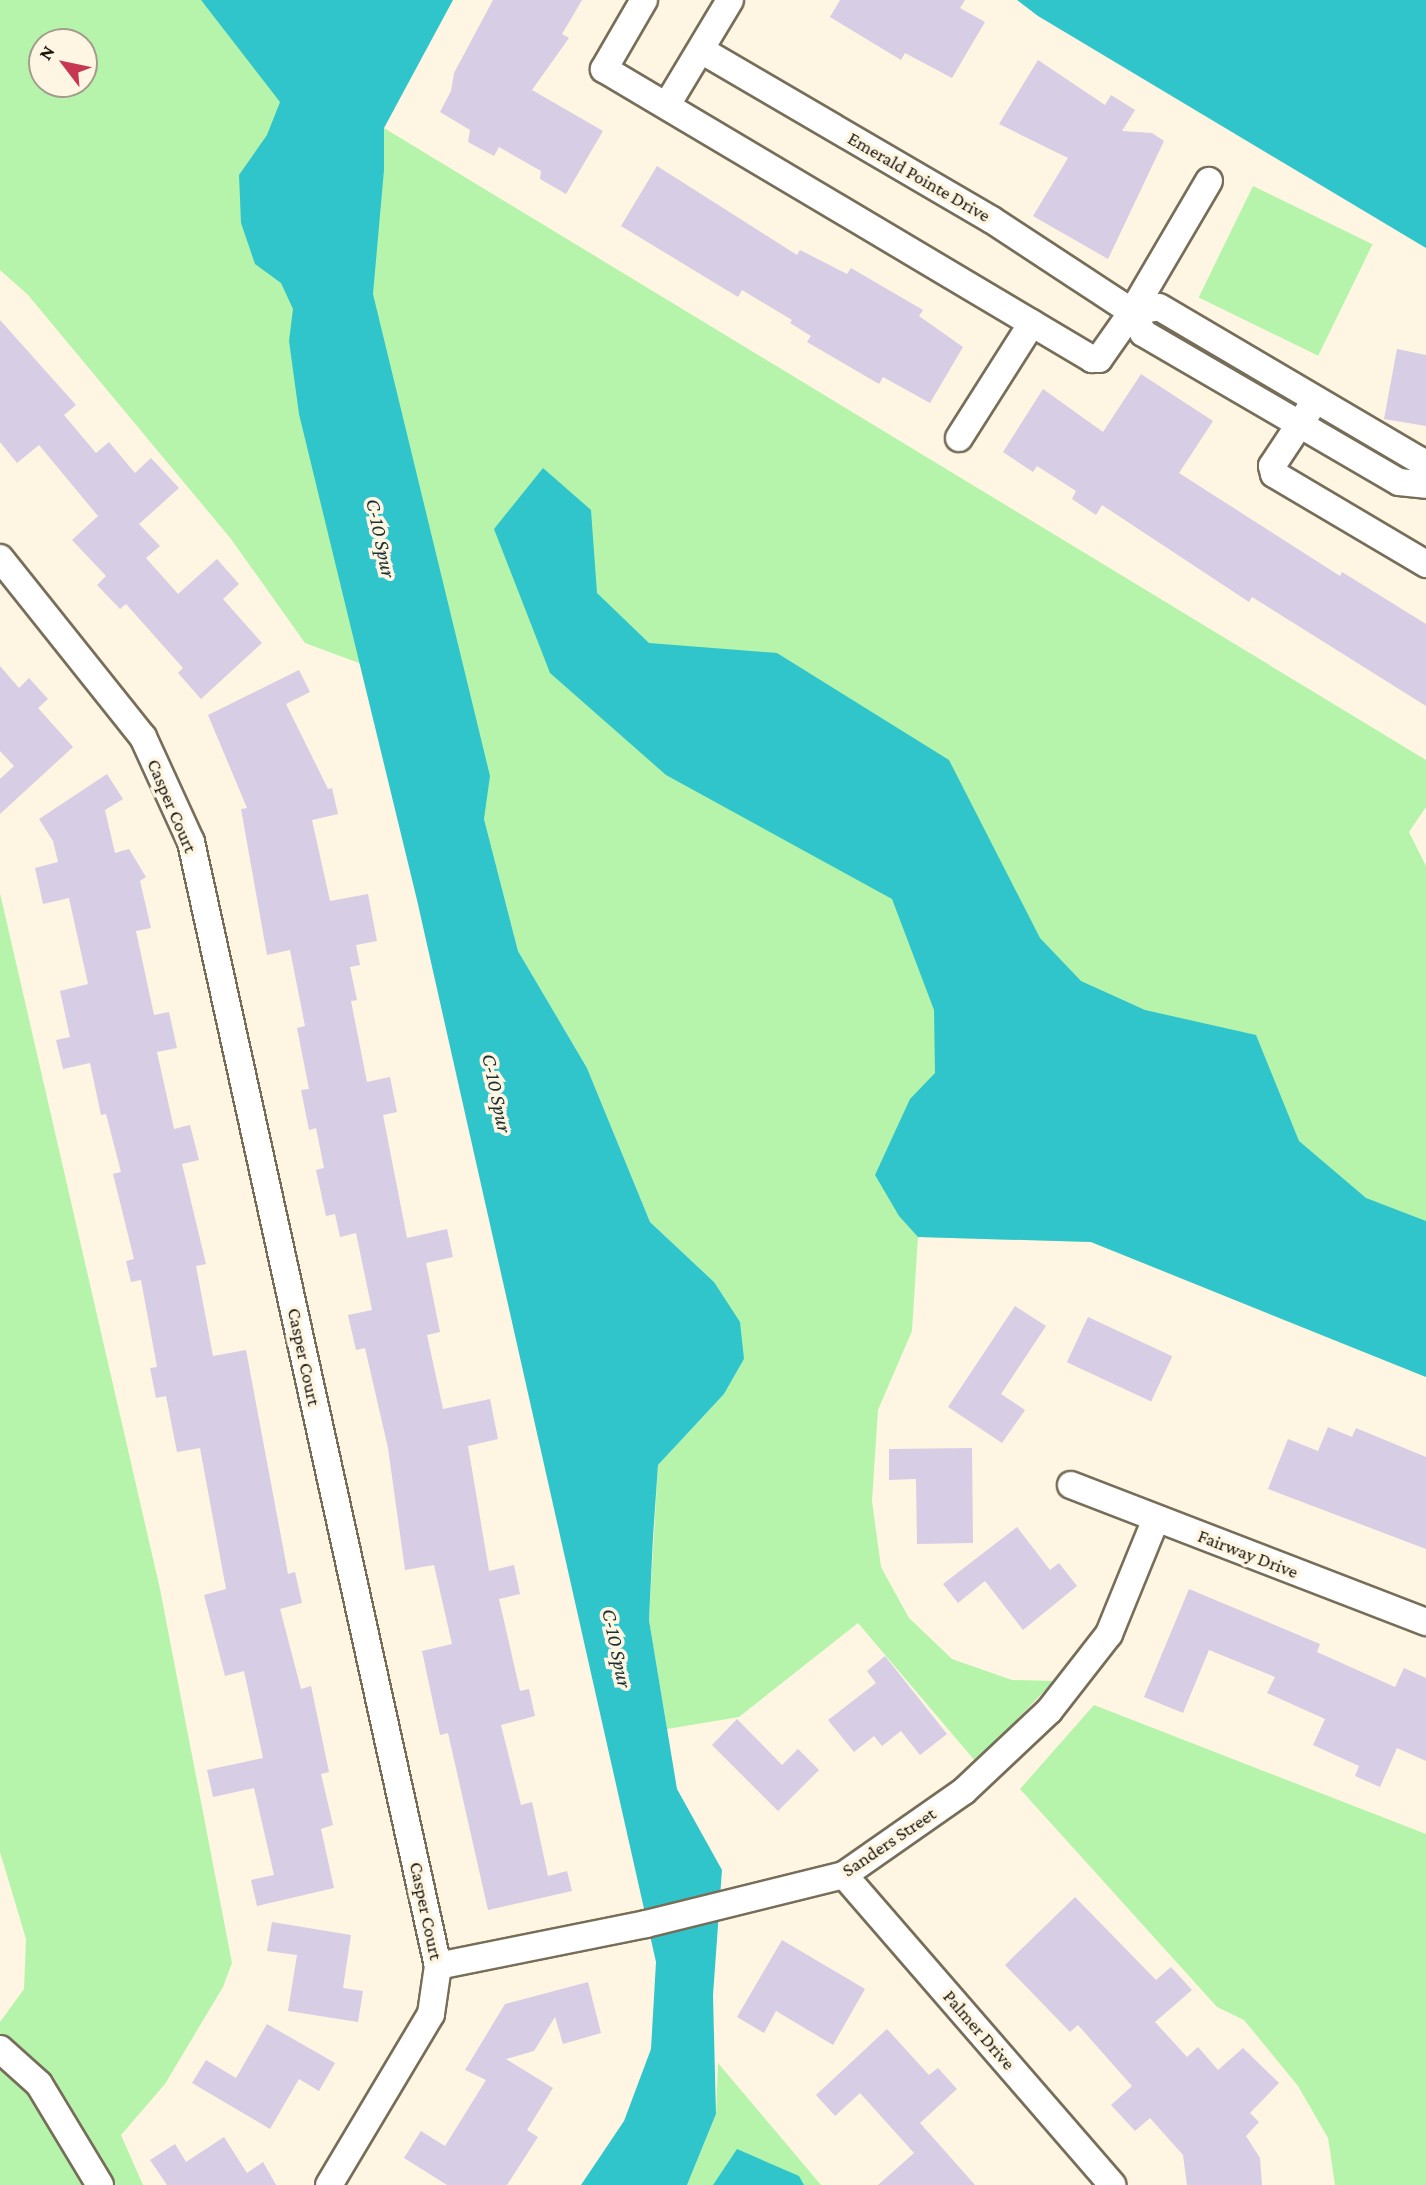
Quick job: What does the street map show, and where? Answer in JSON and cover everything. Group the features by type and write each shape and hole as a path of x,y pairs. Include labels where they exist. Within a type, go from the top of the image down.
{"street":[{"path":"644,0 604,69 1032,323 1099,359 1132,312 1209,181"},
{"path":"667,105 730,0"},
{"name":"Emerald Pointe Drive","path":"701,50 992,220 1132,312 1143,333 1399,482 1426,485"},
{"path":"1132,312 1159,307 1426,468"},
{"path":"959,438 1032,323"},
{"path":"1316,400 1272,466 1274,474 1426,564"},
{"name":"Casper Court","path":"0,558 143,737 191,842 439,1966 431,2014 329,2185"},
{"name":"Fairway Drive","path":"1071,1485 1426,1622"},
{"name":"Sanders Street","path":"439,1966 646,1924 844,1875 964,1791 1049,1711 1109,1634 1156,1519"},
{"name":"Palmer Drive","path":"844,1875 1113,2185"},
{"path":"0,2049 39,2084 100,2185"}],"green space":[{"path":"0,0 201,0 246,55 384,128 1426,760 1426,807 1409,832 1426,866 1426,1377 1091,1242 918,1237 912,1331 878,1410 872,1501 881,1567 909,1618 952,1659 1012,1680 1054,1681 976,1762 858,1623 739,1717 667,1729 649,1620 658,1465 724,1394 744,1359 714,1282 650,1222 587,1068 518,951 484,819 359,663 305,643 231,539 28,295 0,270"},
{"path":"1253,186 1373,244 1318,356 1199,297"},
{"path":"0,893 160,1589 232,1963 223,1987 165,2084 121,2135 143,2185 0,2185 0,2022 24,1989 26,1939 0,1852"},
{"path":"1094,1705 1426,1834 1426,2185 1335,2185 1328,2138 1298,2086 1244,2020 1217,2007 1020,1789"},
{"path":"718,2063 821,2185 687,2185 716,2114"}],"water":[{"name":"C-10 Spur","path":"201,0 453,0 384,128 384,170 373,294 490,776 484,819 518,951 587,1068 650,1222 714,1282 740,1322 744,1359 724,1394 658,1465 653,1537 649,1620 677,1789 722,1870 713,1995 716,2114 687,2185 581,2185 624,2121 651,2049 656,1962 417,900 299,414 289,341 293,309 281,283 255,264 241,223 239,175 267,135 280,102"},
{"path":"1017,0 1426,0 1426,248 1038,16"},
{"path":"543,468 591,510 597,593 649,643 777,653 949,760 1040,938 1081,981 1145,1010 1256,1035 1299,1141 1366,1198 1426,1221 1426,1377 1091,1242 918,1237 899,1216 875,1175 910,1099 935,1073 934,1010 892,899 666,775 550,673 494,529"},
{"path":"737,2149 799,2176 804,2185 713,2185"}],"building":[{"path":"493,0 582,0 562,34 569,38 532,90 603,131 566,194 540,179 541,171 499,147 494,156 468,142 470,130 440,112 451,91 454,73"},
{"path":"840,0 965,0 960,8 985,22 952,78 905,53 901,60 830,17"},
{"path":"1038,60 1105,105 1111,95 1135,110 1122,131 1152,133 1164,141 1108,259 1033,216 1068,158 999,124"},
{"path":"657,166 797,255 800,250 847,274 851,268 923,310 919,316 963,347 930,403 883,377 879,384 807,342 811,336 790,323 792,320 742,290 738,297 621,226"},
{"path":"0,320 76,405 64,415 96,453 109,442 135,473 151,458 179,488 139,524 160,546 146,558 178,594 217,559 239,584 223,599 262,643 201,699 178,673 183,668 126,604 120,609 97,585 106,576 72,540 98,516 39,445 17,463 0,442"},
{"path":"1397,349 1426,355 1426,426 1384,419"},
{"path":"1141,374 1213,421 1179,473 1340,576 1342,572 1426,624 1426,706 1252,597 1249,602 1102,505 1096,515 1072,499 1076,491 1037,466 1033,472 1003,452 1043,389 1103,432"},
{"path":"0,666 19,688 29,678 48,699 38,708 73,747 0,814 0,779 14,766 0,751"},
{"path":"299,670 310,692 286,704 328,789 332,788 338,814 312,820 330,901 368,894 377,941 356,945 360,965 350,967 357,1000 351,1001 367,1082 390,1077 397,1112 383,1115 407,1238 447,1229 453,1257 426,1263 440,1332 427,1335 443,1409 490,1399 498,1439 468,1446 489,1571 514,1565 520,1594 499,1599 520,1691 529,1689 535,1716 501,1725 521,1805 532,1802 548,1876 567,1871 572,1891 488,1910 448,1733 440,1735 422,1651 452,1644 434,1565 405,1570 388,1448 365,1348 356,1350 348,1315 372,1310 356,1233 340,1237 335,1214 326,1216 316,1170 324,1168 316,1128 309,1130 301,1090 309,1089 297,1028 305,1026 290,950 267,955 241,809 247,808 208,715"},
{"path":"107,774 123,799 105,810 115,853 129,849 146,877 140,881 151,928 136,931 154,1015 169,1012 177,1048 157,1052 174,1129 190,1125 199,1160 182,1164 206,1264 196,1266 213,1356 246,1350 288,1574 295,1572 302,1603 280,1609 301,1689 311,1686 329,1772 321,1774 333,1825 321,1829 334,1888 257,1906 251,1880 274,1875 254,1788 213,1797 207,1770 263,1758 244,1671 225,1676 204,1595 226,1589 200,1448 177,1452 166,1396 156,1398 150,1368 157,1367 141,1280 131,1282 126,1261 134,1259 113,1174 121,1172 106,1114 101,1115 90,1063 63,1069 56,1040 70,1037 60,991 88,984 69,898 43,904 35,868 58,862 53,841 39,819"},
{"path":"1015,1306 1046,1326 1001,1394 1025,1410 1002,1443 948,1407"},
{"path":"1088,1317 1172,1356 1151,1402 1067,1362"},
{"path":"1328,1427 1352,1437 1356,1428 1426,1457 1426,1549 1268,1489 1288,1439 1318,1451"},
{"path":"972,1448 973,1543 917,1544 916,1479 889,1480 889,1449"},
{"path":"1017,1527 1050,1570 1059,1563 1077,1586 1023,1630 985,1581 958,1603 943,1584"},
{"path":"1189,1589 1320,1644 1317,1652 1395,1687 1404,1668 1426,1678 1426,1761 1397,1748 1380,1787 1355,1776 1359,1766 1313,1745 1325,1719 1267,1693 1275,1677 1209,1650 1183,1713 1144,1697"},
{"path":"885,1656 947,1734 920,1755 901,1731 882,1746 874,1736 854,1752 828,1720 876,1683 867,1671"},
{"path":"737,1719 782,1765 798,1749 819,1770 778,1811 712,1745"},
{"path":"1075,1897 1156,1980 1171,1967 1192,1990 1155,2022 1187,2057 1198,2047 1218,2070 1243,2048 1279,2083 1250,2113 1259,2122 1246,2136 1260,2158 1262,2185 1187,2185 1183,2155 1150,2118 1135,2131 1111,2105 1132,2086 1078,2025 1070,2032 1005,1965"},
{"path":"272,1922 351,1935 343,1988 363,1991 358,2022 288,2011 297,1955 267,1951"},
{"path":"782,1940 865,1989 833,2045 776,2011 764,2033 737,2017"},
{"path":"588,1982 601,2033 563,2044 555,2017 534,2051 506,2059 553,2088 527,2130 538,2137 507,2185 447,2185 404,2158 421,2131 445,2146 486,2080 465,2070 505,2004"},
{"path":"267,2024 335,2063 319,2091 299,2079 270,2129 192,2083 206,2060 236,2078"},
{"path":"887,2029 929,2075 938,2068 957,2089 920,2123 975,2185 878,2185 914,2153 860,2093 835,2116 816,2095"},
{"path":"224,2137 247,2173 263,2162 276,2185 167,2185 150,2160 175,2144 186,2162"}]}
